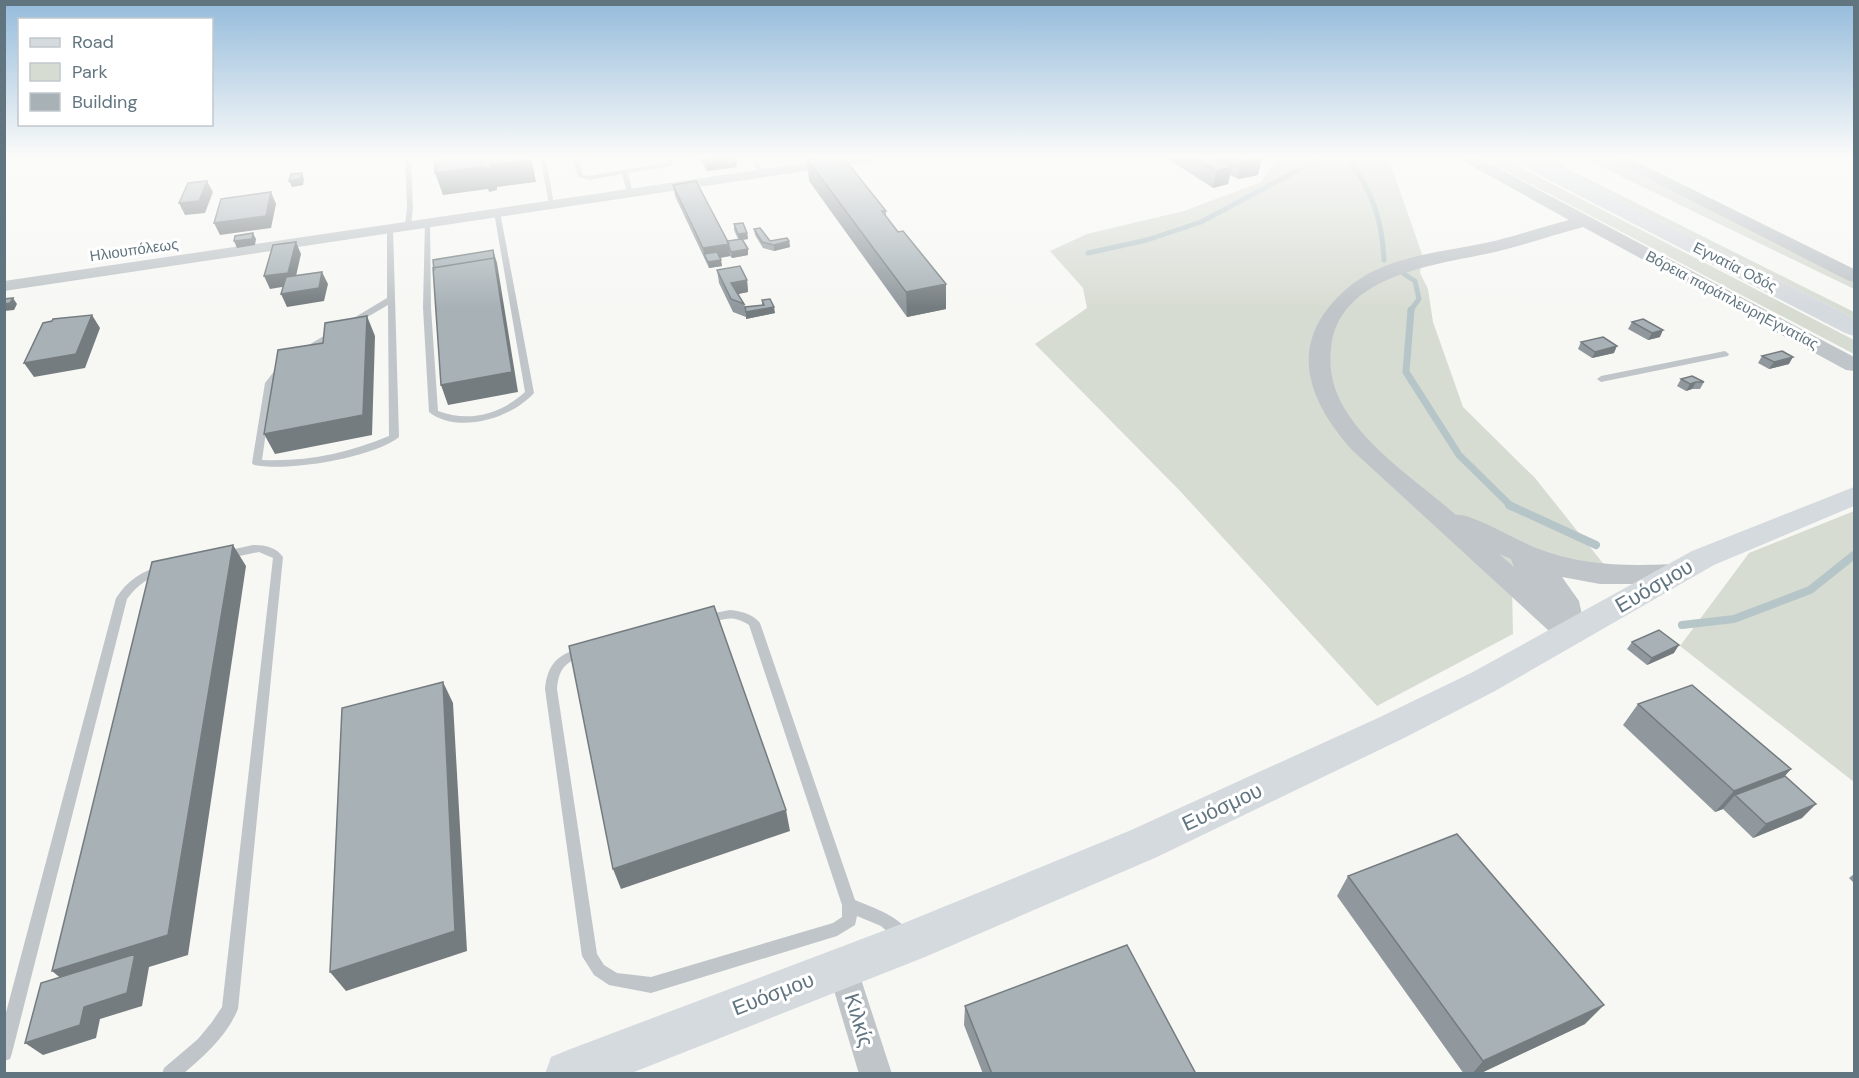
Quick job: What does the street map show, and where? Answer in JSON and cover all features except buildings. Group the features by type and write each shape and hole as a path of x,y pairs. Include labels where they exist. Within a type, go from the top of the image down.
{"highway":[{"name":"Εγνατία Οδός","path":"1618,207 1854,328"},
{"name":"Εγνατία Οδός","path":"1661,207 1728,240"}],"main road":[{"name":"Ευόσμου","path":"568,1074 910,942 1143,844 1391,728 1483,682 1703,558 1854,496"}],"street":[{"name":"Ηλιουπόλεως","path":"4,286 529,207"},
{"path":"1536,234 1540,224 1540,212 1537,207"},
{"name":"Βόρεια παράπλευρηΕγνατίας","path":"1556,207 1854,365"},
{"path":"1715,207 1854,276"},
{"path":"1571,633 1470,545 1360,443 1340,420 1327,398 1320,371 1318,345 1323,331 1338,307 1354,291 1375,278 1397,268 1486,249 1583,222"},
{"path":"1486,249 1609,235"},
{"path":"1432,508 1506,547 1565,568 1589,573 1673,574"},
{"path":"1506,547 1551,582 1565,601 1571,633"},
{"name":"Κιλκίς","path":"842,967 876,1074"}],"lane":[{"path":"408,225 410,207"},
{"path":"428,222 428,308 434,412 460,420 483,418 516,405 530,393 496,212"},
{"path":"390,228 392,300 394,437 361,450 325,460 290,465 257,463 269,383 278,371 321,339 392,300"},
{"path":"1601,379 1725,354"},
{"path":"170,1074 208,1042 221,1026 230,1009 278,557 273,552 255,548 210,558"},
{"path":"4,1053 122,598 139,578 155,570 177,565"},
{"path":"595,649 572,655 558,664 552,674 551,690 590,956 598,970 614,980 651,985 837,928 850,920 849,905 754,623 744,615 735,613 686,623"},
{"path":"849,905 886,921 910,942"}],"green space":[{"path":"1194,207 1406,207 1422,254 1420,273 1428,289 1433,322 1463,407 1535,478 1606,567 1512,587 1513,634 1377,706 1181,492 1035,344 1087,308 1083,288 1050,251 1087,234"},
{"path":"1575,207 1597,207 1854,340 1854,354"},
{"path":"1635,207 1645,207 1854,312 1854,318"},
{"path":"1685,207 1719,207 1733,214 1854,278 1854,289"},
{"path":"1854,511 1854,782 1680,646 1749,553"}],"waterway":[{"path":"1088,253 1147,240 1201,222 1229,207"},
{"path":"1374,207 1381,231 1384,260"},
{"path":"1404,274 1415,281 1419,299 1410,311"},
{"path":"1411,310 1406,372 1459,455 1511,506"},
{"path":"1511,506 1596,545"},
{"path":"1682,625 1734,619 1810,590 1854,555"}]}
